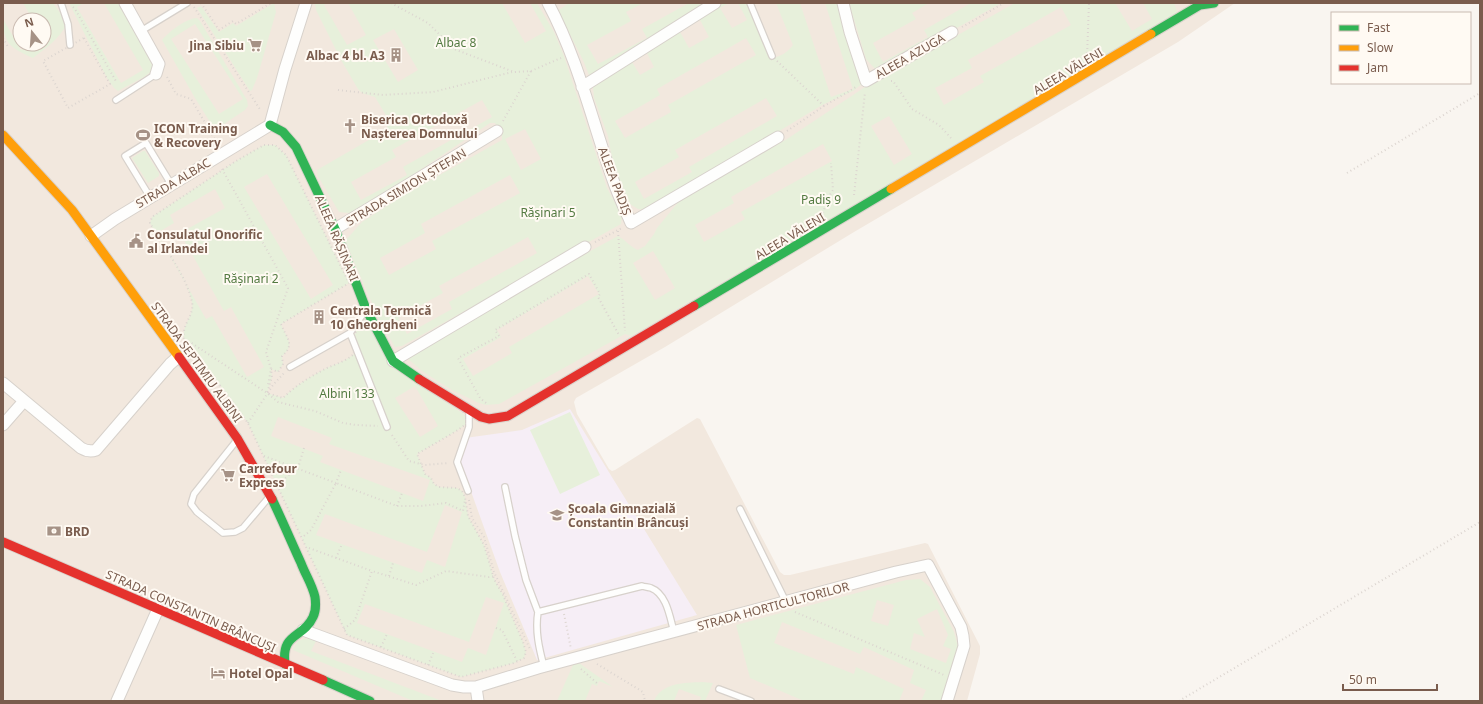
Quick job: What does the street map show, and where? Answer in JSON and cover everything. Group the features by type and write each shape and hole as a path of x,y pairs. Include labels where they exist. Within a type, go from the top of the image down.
{"street":[{"path":"125,3 141,31 157,69"},
{"path":"270,125 285,69 306,3"},
{"name":"ALEEA PADIȘ","path":"548,3 561,26 577,68 614,182 631,223 778,137"},
{"path":"582,87 716,3"},
{"name":"ALEEA AZUGA","path":"843,3 850,32 866,81 952,32"},
{"path":"1198,4 1214,3"},
{"name":"ALEEA VĂLENI","path":"498,419 508,416 961,149 1086,74 1198,4"},
{"name":"STRADA ALBAC","path":"91,236 150,197 270,125"},
{"name":"ALEEA RĂȘINARI","path":"270,125 283,132 296,147 335,229 366,309 392,361 406,372 469,411"},
{"name":"STRADA SIMION ȘTEFAN","path":"335,229 497,131"},
{"name":"STRADA SEPTIMIU ALBINI","path":"3,135 72,210 168,341 252,460 295,544 315,598 315,610 313,617 304,630 287,642 283,651 285,664"},
{"path":"392,361 585,247"},
{"path":"3,383 81,448 93,451 96,450 170,364 178,357"},
{"path":"3,425 24,401"},
{"path":"469,411 481,418 498,419"},
{"name":"STRADA CONSTANTIN BRÂNCUȘI","path":"3,542 370,701"},
{"name":"STRADA HORTICULTORILOR","path":"304,630 452,685 476,687 522,673 781,603 928,565 964,636 964,646 955,680 947,701"},
{"path":"117,701 158,609"},
{"path":"256,652 274,644 290,634 304,630"},
{"path":"476,687 478,701"}],"lane":[{"path":"61,3 68,24 70,45"},
{"path":"141,31 187,3"},
{"path":"750,3 772,56"},
{"path":"116,100 157,69"},
{"path":"150,197 126,156 146,143 172,184"},
{"path":"290,367 351,336 366,309"},
{"path":"351,336 387,427"},
{"path":"468,491 457,462 469,428 469,411"},
{"path":"237,438 194,494 191,504 197,512 223,533 234,532 243,528 269,493"},
{"path":"506,487 515,536 526,580 538,612 536,623 541,668"},
{"path":"740,509 781,603"},
{"path":"538,612 642,586 651,588 658,593 666,606 674,632"},
{"path":"719,689 751,701"}],"path":[{"path":"192,3 270,125"},
{"path":"201,3 219,30 233,21 236,24 271,3"},
{"path":"391,3 428,23 454,49 514,72"},
{"name":"ALEEA AZUGA","path":"952,32 1004,3"},
{"path":"1086,74 1089,3"},
{"path":"71,6 75,9 117,83"},
{"path":"3,38 8,46"},
{"path":"84,38 110,84 68,108 43,61 70,45 84,38"},
{"path":"338,90 383,95 433,92 514,72 531,71 571,53"},
{"path":"772,56 824,106"},
{"path":"157,69 176,94 191,99 219,155 222,170 288,288 266,352 272,378 267,393"},
{"path":"497,131 531,71"},
{"path":"778,137 824,106 866,81"},
{"path":"852,213 866,81"},
{"path":"886,81 893,81 912,109 938,125 961,149"},
{"path":"1347,173 1480,93"},
{"path":"267,393 283,398 289,392 326,369 348,360 354,354 351,336 366,319 390,363 461,409 466,416 466,424 417,454 425,474 431,478 434,484 439,488 457,488 462,491 466,499 468,516 484,545 526,652 524,658 460,677 347,635 278,484 248,423 185,342 183,336 192,303 187,287 150,223 152,217 222,170 264,145 275,145 286,155 349,283 281,324 290,344 289,350 282,356 283,364 278,372 271,369"},
{"path":"825,229 821,221 828,198 833,190 831,163"},
{"path":"585,247 631,223"},
{"path":"618,231 626,347"},
{"path":"498,419 490,405 480,398 458,358 499,336 495,330 589,274 600,294 598,297 626,347"},
{"path":"168,341 190,342 267,393 278,402 315,411 343,423 356,426 387,427 398,447 409,461 425,465 457,462"},
{"path":"237,438 273,384 290,367"},
{"path":"269,493 298,468 304,448"},
{"path":"252,460 264,456 397,506 422,506 446,503 463,510 468,491"},
{"path":"295,544 311,530 336,483 341,470"},
{"path":"468,491 472,518 484,537 495,576 541,668"},
{"path":"397,506 402,493"},
{"path":"1179,701 1480,522"},
{"path":"295,544 416,585 446,571 489,578 495,576"},
{"path":"336,558 342,544"},
{"path":"388,576 394,563"},
{"path":"331,640 355,620 372,571"},
{"path":"781,603 955,680"},
{"path":"563,605 571,651 571,660 598,684"},
{"path":"496,628 502,630 518,661 522,673"},
{"path":"585,656 643,692 645,701"}],"shaded area":[{"path":"3,3 1235,3 1178,42 854,232 665,347 576,398 574,402 577,414 609,469 612,471 697,418 700,419 780,572 784,575 790,575 925,543 928,544 980,646 980,654 967,701 3,701"},
{"name":"Școala Gimnazială Constantin Brâncuși","path":"570,409 697,615 537,660 500,572 459,458 465,438 522,430"}],"green space":[{"path":"23,3 53,3 67,24 52,43 52,12 28,12"},
{"path":"69,3 84,3 77,7 121,83 143,70 104,3 120,3 152,60 152,71 118,91 114,88 107,78"},
{"path":"274,3 276,12 257,78 252,90 250,91 197,8 201,6 219,32 233,23 236,26"},
{"path":"315,3 327,3 324,5 347,45 366,35 348,3 502,3 525,43 546,31 530,3 537,3 554,32 564,56 607,188 622,216 621,224 402,346 395,347 379,319 345,241 362,222 404,195 502,140 502,135 495,123 490,123 371,203 349,213 339,212 318,176 317,170 387,128 387,117 375,97 362,93 358,89 341,60 316,10","holes":["394,29 418,70 398,82 373,40","482,100 492,117 403,167 407,175 361,200 351,182 396,157 392,150","525,129 541,159 521,170 505,139","510,175 520,193 432,241 436,249 389,275 380,258 425,233 421,224","528,237 537,253 449,302 452,309 407,334 398,318 443,293 439,286"]},
{"path":"569,3 643,3 626,12 631,21 587,45 598,64 647,38 642,29 689,3 709,3 595,74 589,75 560,15 559,10"},
{"path":"722,3 729,3 720,8 732,28 747,20 738,3 747,3 770,58 780,56 789,50 793,45 776,3 800,3 831,97 853,89 825,3 837,3 858,62 863,83 853,91 822,105 646,210 638,209 630,204 613,164 608,136 594,98 593,87 598,81","holes":["700,20 709,37 689,48 680,32","746,38 756,55 668,105 671,112 625,138 615,121 660,95 657,89","647,53 654,67 640,75 632,62","766,98 777,116 689,167 692,172 644,199 635,182 679,157 675,150"]},
{"path":"849,3 929,3 912,13 916,19 873,43 883,62 928,37 924,30 971,3 1001,3 886,68 877,71 866,59"},
{"name":"Padiș 9","path":"1015,3 1115,3 1132,31 1152,19 1143,3 1174,3 1178,14 631,336 625,334 499,404 486,405 479,403 452,390 422,371 407,358 418,345 618,236 638,250 645,246 657,228 680,200 787,139 865,87","holes":["1061,7 1071,25 980,76 984,82 944,105 935,88 972,68 968,60","889,116 912,154 894,165 871,126","823,144 832,161 741,212 745,219 704,242 695,225 734,203 731,197","653,251 675,288 655,300 633,263","588,276 599,294 509,347 512,353 473,376 463,359 501,337 497,330"]},
{"path":"197,18 200,21 247,100 248,106 245,110 221,126 215,127 210,122 162,40 178,26","holes":["195,24 243,99 219,114 171,39"]},
{"path":"3,19 12,34 12,46 7,40 5,34"},
{"path":"21,52 41,52 33,58"},
{"path":"264,145 275,145 286,155 349,283 281,324 289,344 286,352 282,356 283,364 278,372 271,369 272,377 267,393 283,398 309,378 354,354 354,339 356,331 366,319 390,363 466,416 466,424 417,454 425,474 431,478 434,484 439,487 457,488 462,491 465,497 468,516 484,545 494,579 503,595 523,642 526,652 524,658 514,663 461,677 347,635 248,423 223,389 185,343 184,332 191,312 192,302 185,283 206,319 212,316 247,377 264,367 231,307 224,311 180,233 225,208 215,189 170,215 174,223 157,233 167,250 150,223 152,217 236,161","holes":["267,174 333,285 311,299 244,187","415,386 438,426 420,437 395,398","278,417 332,438 329,444 430,480 423,501 320,462 323,456 271,436","445,505 462,512 445,567 427,560 422,573 316,535 325,514 427,552","486,597 504,603 486,655 468,648 462,662 357,623 365,604 469,642"]},
{"path":"145,151 159,173 159,176 148,183 132,158"},
{"path":"570,412 600,475 560,494 530,430"},
{"path":"920,579 930,587 954,632 958,647 942,701 921,701 926,690 910,683 914,670 864,647 860,654 782,622 774,643 854,674 856,667 904,689 899,701 804,701 750,678 736,625 906,580","holes":["877,600 894,605 888,626 871,621","937,609 948,635 943,646 951,649 946,663 910,649 914,633 925,637 917,619"]},
{"path":"312,639 316,641 311,651 442,701 413,701 293,650 298,641"},
{"path":"579,663 613,687 599,681 597,686 592,684 585,701 557,701 573,665"},
{"path":"681,683 713,683 705,701 700,701 701,697 679,689 674,701 654,701 662,690 668,687"}],"traffic: fast":[{"path":"1151,34 1200,5 1214,3"},
{"path":"270,125 283,132 296,147 335,229 366,309 393,361 419,379"},
{"path":"694,306 891,189"},
{"path":"272,499 314,592 316,602 314,615 309,624 289,641 286,646 285,664"},
{"path":"323,680 370,701"}],"traffic: slow":[{"path":"891,189 1151,34"},
{"path":"3,135 72,210 179,357"}],"traffic: jam":[{"path":"419,379 481,417 489,419 508,416 694,306"},
{"path":"179,357 237,438 272,499"},
{"path":"3,542 323,680"}],"place":[{"name":"Jina Sibiu","path":"255,45"},
{"name":"Albac 4 bl. A3","path":"396,55"},
{"name":"Biserica Ortodoxă Nașterea Domnului","path":"350,126"},
{"name":"ICON Training & Recovery","path":"143,135"},
{"name":"Consulatul Onorific al Irlandei","path":"136,241"},
{"name":"Centrala Termică 10 Gheorgheni","path":"319,317"},
{"name":"Carrefour Express","path":"228,475"},
{"name":"Școala Gimnazială Constantin Brâncuși","path":"557,515"},
{"name":"BRD","path":"54,531"},
{"name":"Hotel Opal","path":"218,673"}],"park label":[{"name":"Albac 8","path":"456,42"},
{"name":"Rășinari 5","path":"548,212"},
{"name":"Rășinari 2","path":"251,278"},
{"name":"Albini 133","path":"347,393"}]}
